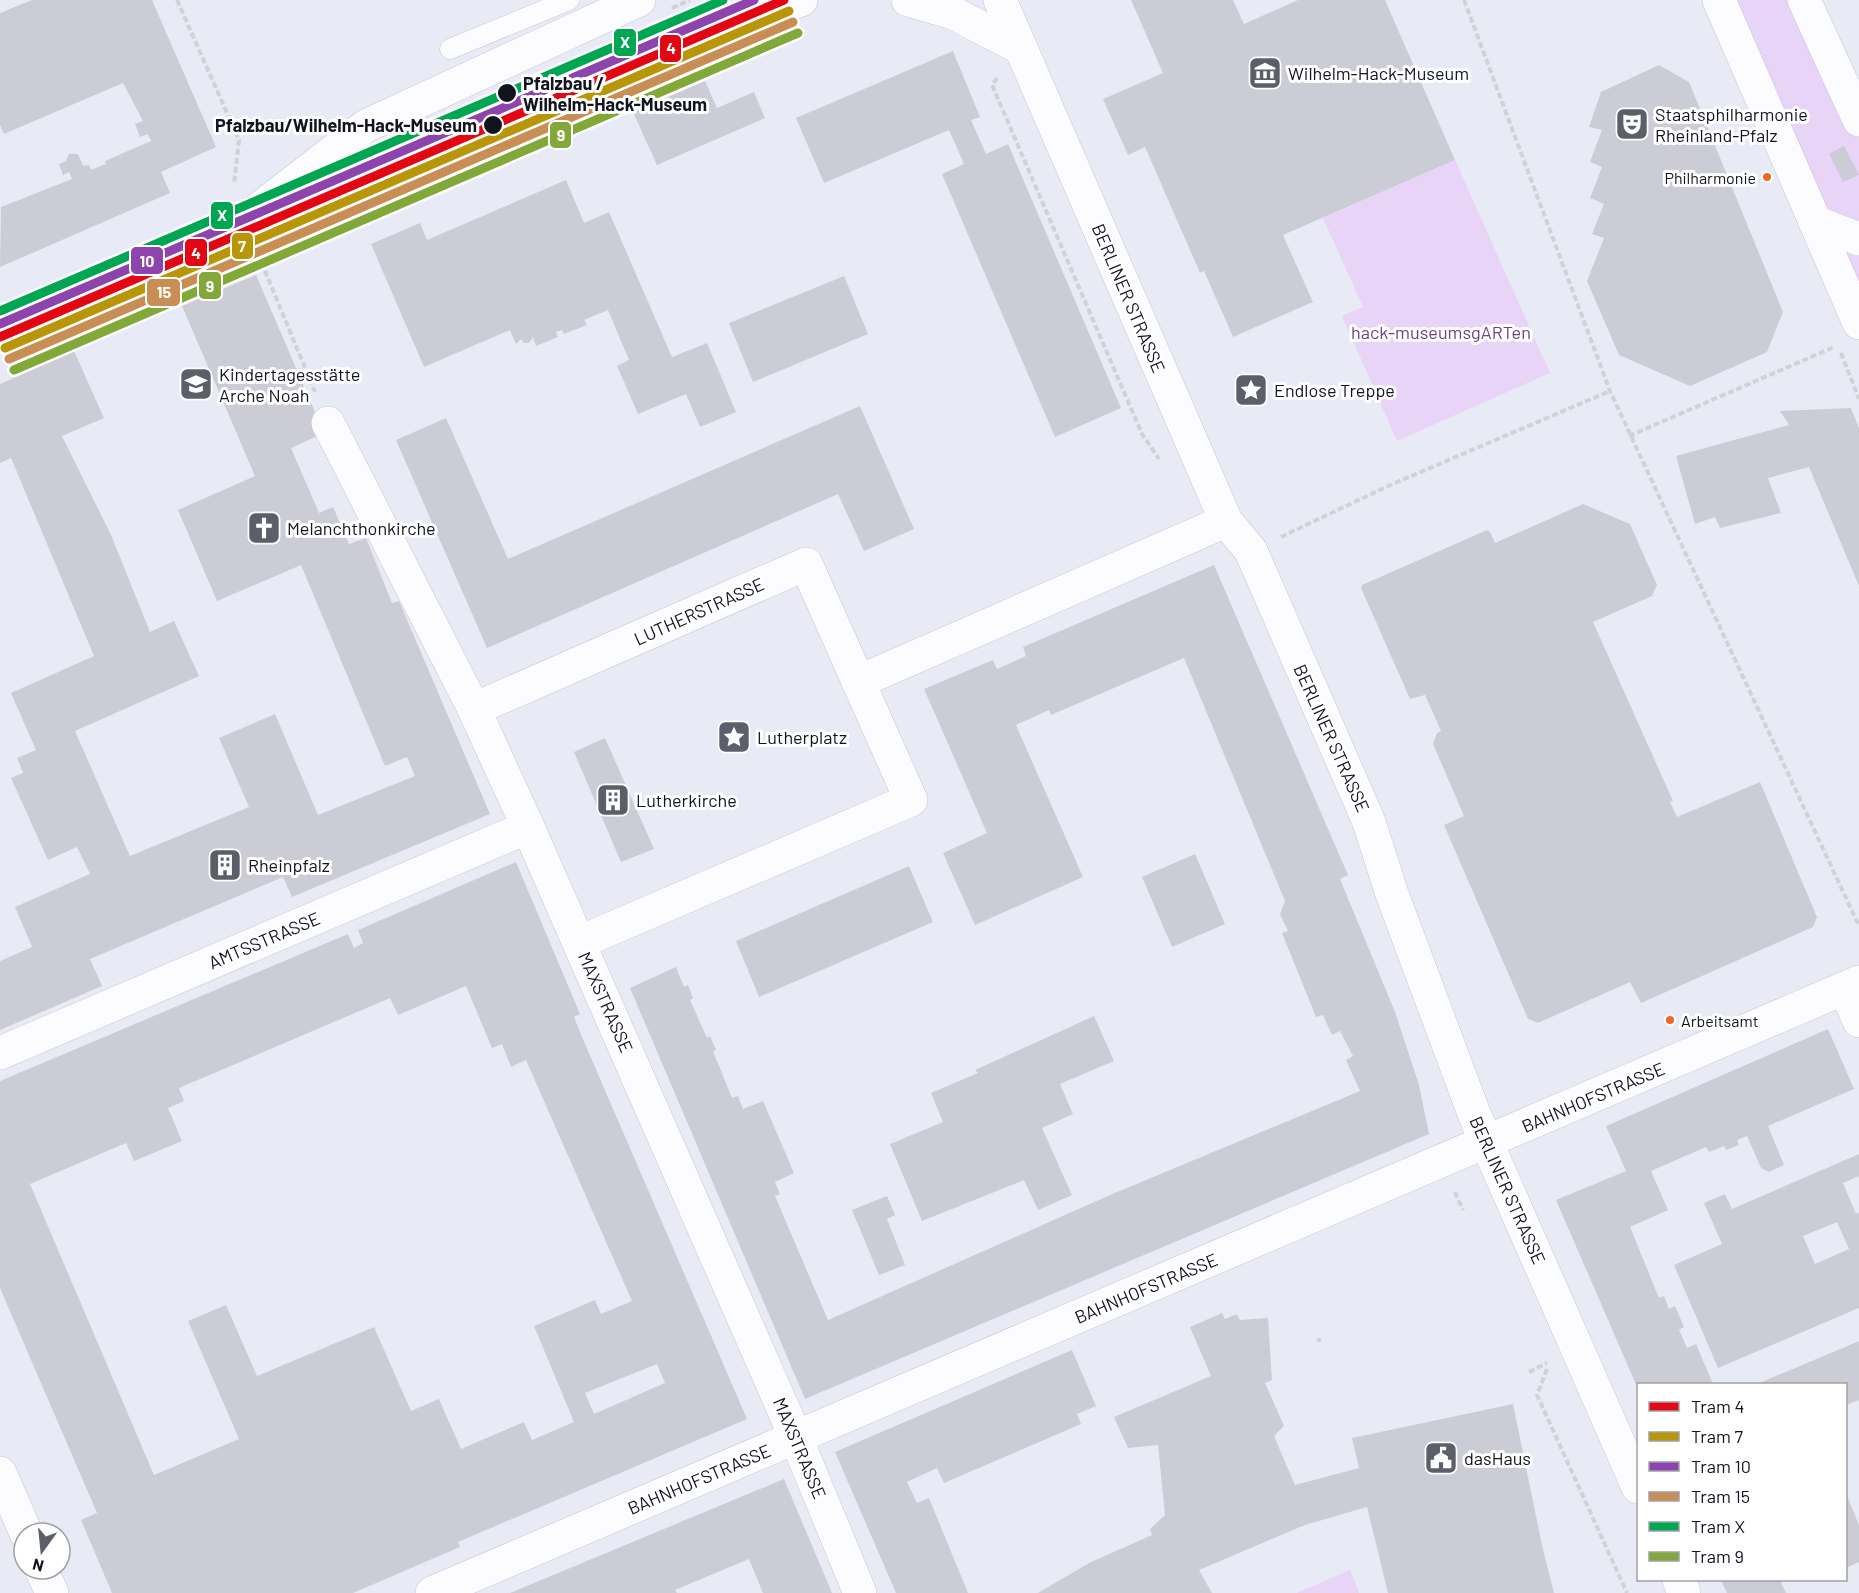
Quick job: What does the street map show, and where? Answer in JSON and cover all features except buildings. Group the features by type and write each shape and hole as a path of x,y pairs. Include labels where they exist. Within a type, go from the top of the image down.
{"street":[{"path":"0,327 243,221 366,126 639,0"},
{"path":"243,221 278,216 657,52 694,42 752,17 801,0"},
{"path":"908,0 953,13 1021,48"},
{"name":"BERLINER STRASSE","path":"1000,0 1226,521 1251,551 1369,822 1392,894 1460,1078 1637,1485"},
{"path":"1719,0 1815,222 1848,335"},
{"path":"1804,0 1859,120"},
{"path":"1815,222 1859,239"},
{"name":"MAXSTRASSE","path":"328,423 474,709 528,827 796,1438 860,1593"},
{"path":"858,682 1226,521"},
{"name":"LUTHERSTRASSE","path":"474,709 806,564 911,800 580,942"},
{"name":"AMTSSTRASSE","path":"0,1053 528,827"},
{"path":"1852,986 1859,1021"},
{"name":"BAHNHOFSTRASSE","path":"432,1593 1852,986"},
{"path":"0,1473 21,1521"}],"lane":[{"path":"450,49 568,0"}],"path":[{"path":"1464,0 1610,391 1629,436 1859,926"},
{"path":"992,85 1142,434 1161,463"},
{"path":"1629,436 1848,335"},
{"path":"1251,551 1388,486 1610,391"},
{"path":"1528,1372 1550,1362 1537,1395 1627,1593"}],"green space":[{"path":"1722,0 1791,0 1859,135 1859,320"},
{"name":"hack-museumsgARTen","path":"1455,160 1550,373 1397,441 1342,316 1363,307 1323,218"},
{"path":"1350,1570 1359,1593 1297,1593"}],"tram line":[{"name":"X","path":"0,311 723,0"},
{"name":"10","path":"0,324 754,0"},
{"name":"4","path":"0,337 784,0"},
{"name":"7","path":"5,348 789,11"},
{"name":"15","path":"9,359 793,22"},
{"name":"9","path":"14,370 798,33"}],"place":[{"name":"Wilhelm-Hack-Museum","path":"1265,73"},
{"name":"Pfalzbau / Wilhelm-Hack-Museum","path":"507,93"},
{"name":"Staatsphilharmonie Rheinland-Pfalz","path":"1632,124"},
{"name":"Pfalzbau/Wilhelm-Hack-Museum","path":"493,125"},
{"name":"Philharmonie","path":"1767,177"},
{"name":"Kindertagesstätte Arche Noah","path":"196,384"},
{"name":"Endlose Treppe","path":"1251,390"},
{"name":"Melanchthonkirche","path":"264,528"},
{"name":"Lutherplatz","path":"734,737"},
{"name":"Lutherkirche","path":"613,800"},
{"name":"Rheinpfalz","path":"225,865"},
{"name":"Arbeitsamt","path":"1670,1020"},
{"name":"dasHaus","path":"1441,1458"}]}
